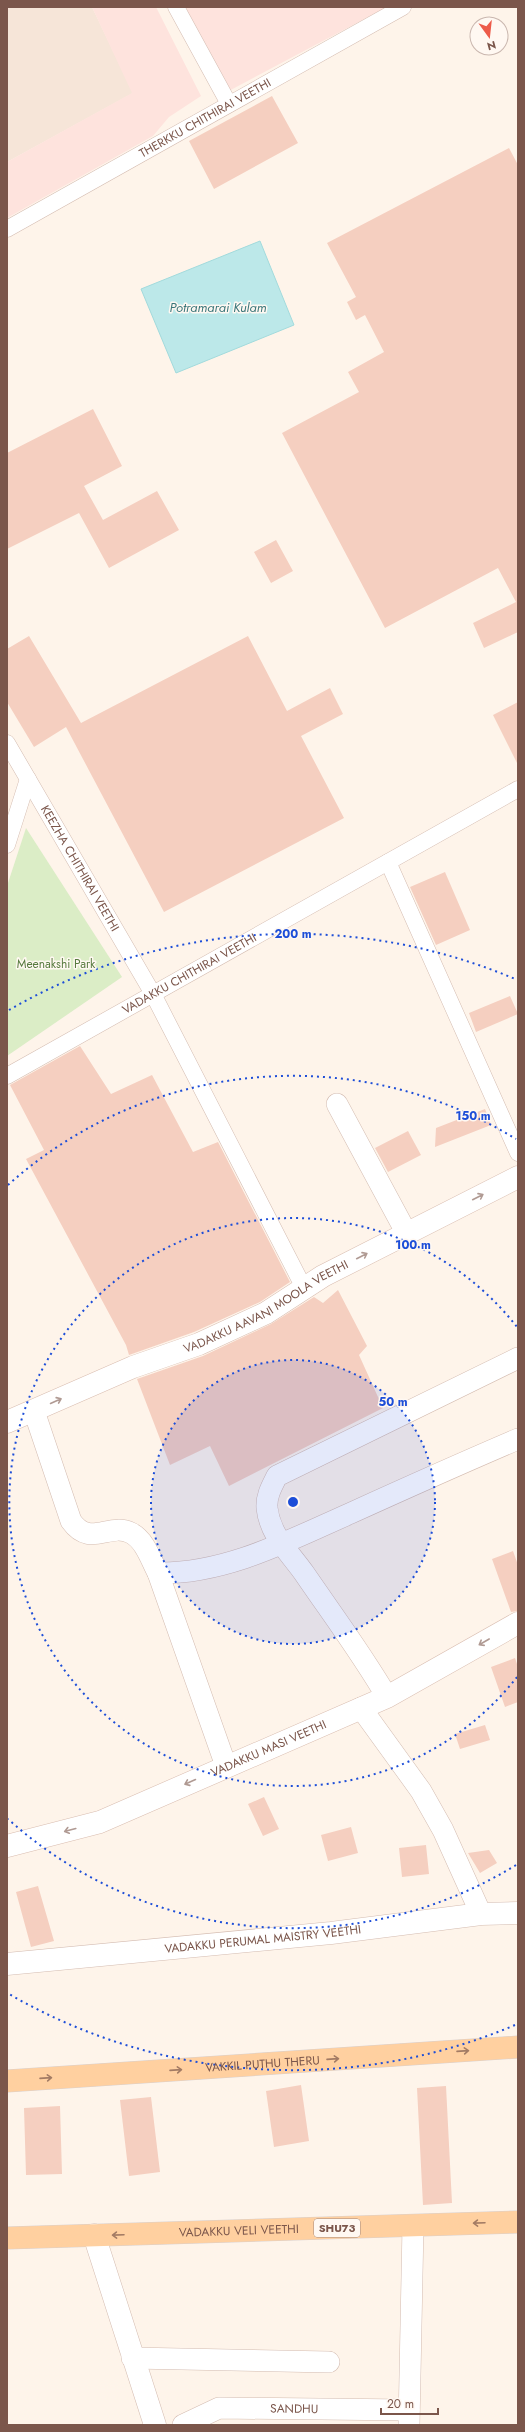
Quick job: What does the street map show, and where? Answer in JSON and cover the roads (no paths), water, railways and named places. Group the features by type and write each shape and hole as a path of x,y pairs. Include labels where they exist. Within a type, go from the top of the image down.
{"main road":[{"name":"VADAKKU AAVANI MOOLA VEETHI","path":"7,1422 133,1367 199,1344 266,1313 304,1288 518,1177"},
{"name":"VADAKKU MASI VEETHI","path":"7,1846 100,1822 387,1697 518,1623"},
{"name":"VADAKKU PERUMAL MAISTRY VEETHI","path":"7,1964 330,1933 480,1914 518,1913"},
{"name":"VAKKIL PUTHU THERU","path":"7,2081 518,2047"},
{"name":"VADAKKU VELI VEETHI","path":"7,2238 518,2222"},
{"path":"94,2236 132,2358 155,2425"}],"street":[{"path":"176,7 229,104"},
{"name":"THERKKU CHITHIRAI VEETHI","path":"7,229 229,104 378,13 403,7"},
{"name":"KEEZHA CHITHIRAI VEETHI","path":"7,743 153,994 304,1288"},
{"path":"7,845 28,779"},
{"name":"VADAKKU CHITHIRAI VEETHI","path":"7,1076 518,789"},
{"path":"388,862 518,1153"},
{"path":"337,1104 407,1234"},
{"path":"387,1697 303,1572 280,1544 270,1522 267,1507 269,1491 277,1476 518,1358"},
{"path":"34,1411 71,1521 80,1532 93,1534 119,1531 131,1533 144,1546 158,1573 226,1766"},
{"path":"158,1573 179,1574 201,1570 257,1554 518,1439"},
{"path":"361,1708 421,1791 443,1830 480,1914"},
{"path":"409,2418 413,2226"},
{"path":"132,2358 329,2362"},
{"name":"SANDHU","path":"183,2425 219,2408 409,2418"}],"water":[{"name":"Potramarai Kulam","path":"260,241 294,325 176,373 141,289"}],"park label":[{"name":"Meenakshi Park","path":"56,964"}]}
